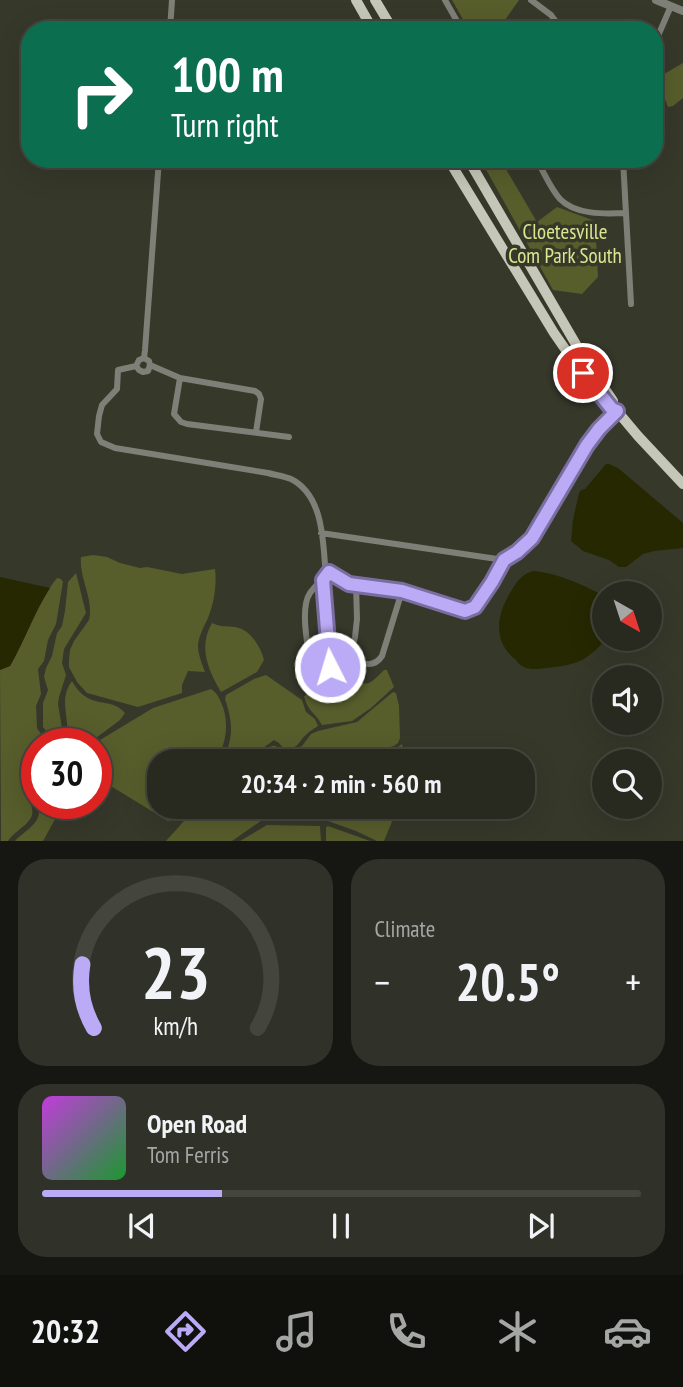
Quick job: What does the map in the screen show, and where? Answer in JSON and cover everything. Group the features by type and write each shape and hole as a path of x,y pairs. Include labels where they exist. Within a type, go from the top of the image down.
{"main road":[{"path":"356,0 368,21"},
{"path":"375,0 388,21"},
{"path":"453,168 554,333 600,395 617,411"},
{"path":"472,168 617,411 683,484"}],"street":[{"path":"171,21 172,0"},
{"path":"445,0 457,21"},
{"path":"531,0 556,21"},
{"path":"656,0 683,11"},
{"path":"663,24 671,6"},
{"path":"144,358 158,168"},
{"path":"541,168 564,202 586,211 603,214 625,213"},
{"path":"623,168 631,304"},
{"path":"144,358 150,365 180,378 255,390 261,399 256,432"},
{"path":"136,366 138,361 144,358"},
{"path":"136,366 143,372 148,371 150,365"},
{"path":"136,366 118,370 117,389 102,405 97,434 105,445 290,479 300,485 317,509 325,565 329,572 349,584 402,591 465,611 475,607 504,560 532,538 587,445 617,411"},
{"path":"180,378 174,414 181,422 289,437"},
{"path":"321,533 504,560"},
{"path":"323,580 330,667 327,677 321,680 314,677 311,670 305,610 310,594 329,572"},
{"path":"356,584 356,628 351,654 352,658 366,665 376,663 382,656 402,591"}],"green space":[{"path":"452,0 519,0 504,21 464,21"},
{"path":"683,63 683,98 673,106 668,107 663,94 663,75"},
{"name":"Cloetesville Com Park South","path":"485,168 505,168 537,222 557,207 595,221 598,277 582,294 553,290"},
{"path":"93,555 140,568 182,574 215,569 213,600 198,645 205,672 188,671 182,685 182,693 138,707 87,693 77,682 69,667 70,650 89,620 90,612 81,557"},
{"path":"76,573 86,613 64,649 62,663 66,675 58,704 62,728 44,728 43,703 48,690 44,677 57,633 62,626 68,582"},
{"path":"57,578 61,579 63,582 56,624 48,640 44,661 38,669 41,694 36,706 37,728 21,728 21,819 30,819 8,841 1,841 0,670 10,666 43,599"},
{"path":"212,623 245,631 257,644 264,660 257,672 221,692 206,658 206,641"},
{"path":"387,670 394,687 352,721 322,725 304,696 349,677 361,683 369,683"},
{"path":"266,675 302,700 306,712 315,719 318,726 293,748 284,749 274,740 262,749 227,749 231,730 226,695"},
{"path":"72,681 85,697 113,705 125,713 109,728 67,728 67,689"},
{"path":"211,689 221,702 226,725 222,749 147,749 147,808 112,787 112,733 153,708"},
{"path":"393,692 396,693 400,738 394,746 382,749 295,749 302,746 311,734 357,722"},
{"path":"55,819 43,841 15,841 29,828 36,821"},
{"path":"264,819 232,841 166,841 184,821"},
{"path":"327,819 393,819 384,841 377,841"},
{"path":"267,825 320,826 321,841 240,841"},
{"path":"328,826 370,841 326,841"}],"shaded area":[{"path":"606,464 618,468 683,523 683,548 643,554 626,567 619,567 609,560 583,551 571,541 579,493"},
{"path":"533,571 550,574 592,590 592,653 580,661 565,665 529,669 523,667 509,653 500,637 500,620 512,589 525,574"},
{"path":"0,577 50,588 10,666 0,670"}],"route":[{"path":"330,667 323,580 329,572 349,584 402,591 458,610 465,611 475,607 504,560 532,538 587,445 617,411 612,409 583,373"}]}
